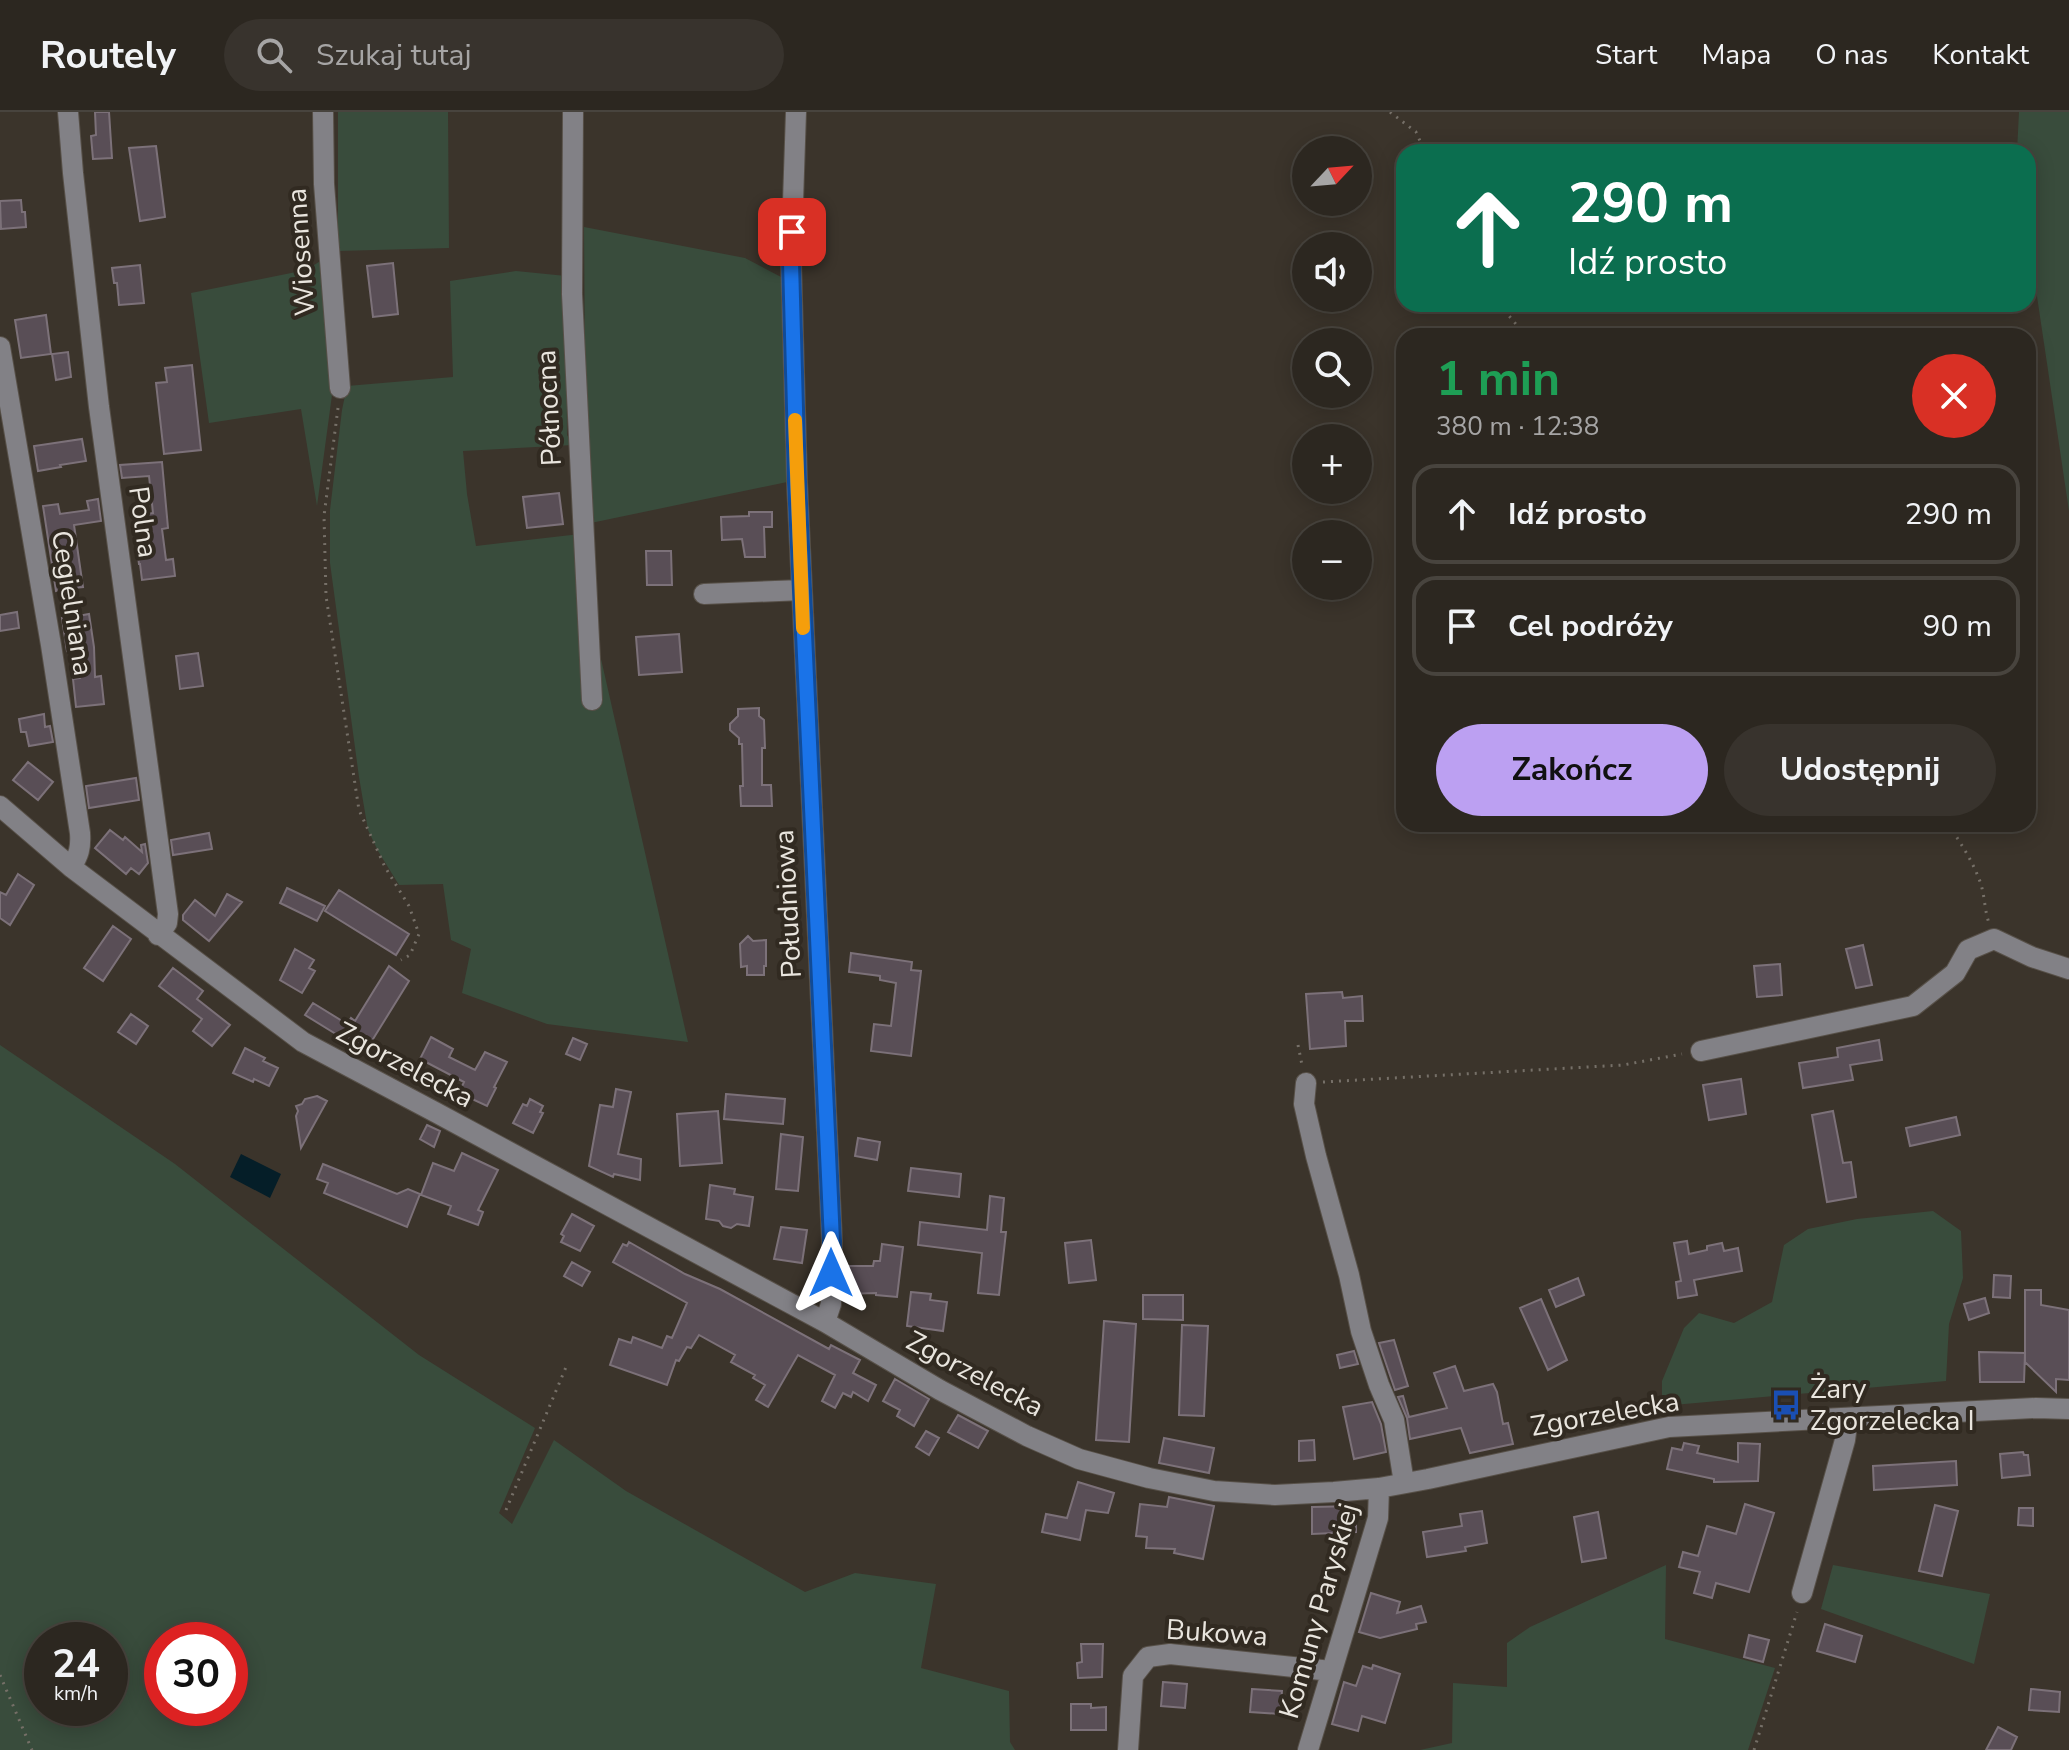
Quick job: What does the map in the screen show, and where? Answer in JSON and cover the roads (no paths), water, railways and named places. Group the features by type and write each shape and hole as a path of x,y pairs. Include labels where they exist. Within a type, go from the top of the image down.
{"street":[{"name":"Polna","path":"68,112 99,407 168,914 167,923 158,935"},
{"name":"Wiosenna","path":"323,112 324,184 340,388"},
{"name":"Północna","path":"573,112 572,294 592,700"},
{"name":"Południowa","path":"796,112 791,262 797,482 832,1241 831,1304 825,1322"},
{"name":"Cegielniana","path":"0,347 80,833 81,848 71,867"},
{"path":"704,594 802,590"},
{"name":"Zgorzelecka","path":"0,806 158,935 303,1042 825,1322 940,1390 1027,1436 1079,1459 1214,1491 1275,1495 1379,1488 1669,1427 2036,1408 2069,1409"},
{"path":"1701,1051 1913,1006 1955,973 1968,950 1994,939 2032,957 2069,969"},
{"path":"1306,1083 1304,1104 1316,1156 1361,1331 1394,1420 1404,1483"},
{"path":"1802,1593 1845,1440 1848,1418"},
{"name":"Komuny Paryskiej","path":"1308,1750 1378,1518 1379,1488"},
{"name":"Bukowa","path":"1128,1750 1133,1676 1148,1657 1170,1654 1331,1671"}],"water":[{"path":"241,1154 281,1174 270,1198 230,1177"}],"place":[{"name":"Żary Zgorzelecka I","path":"1786,1405"}]}
